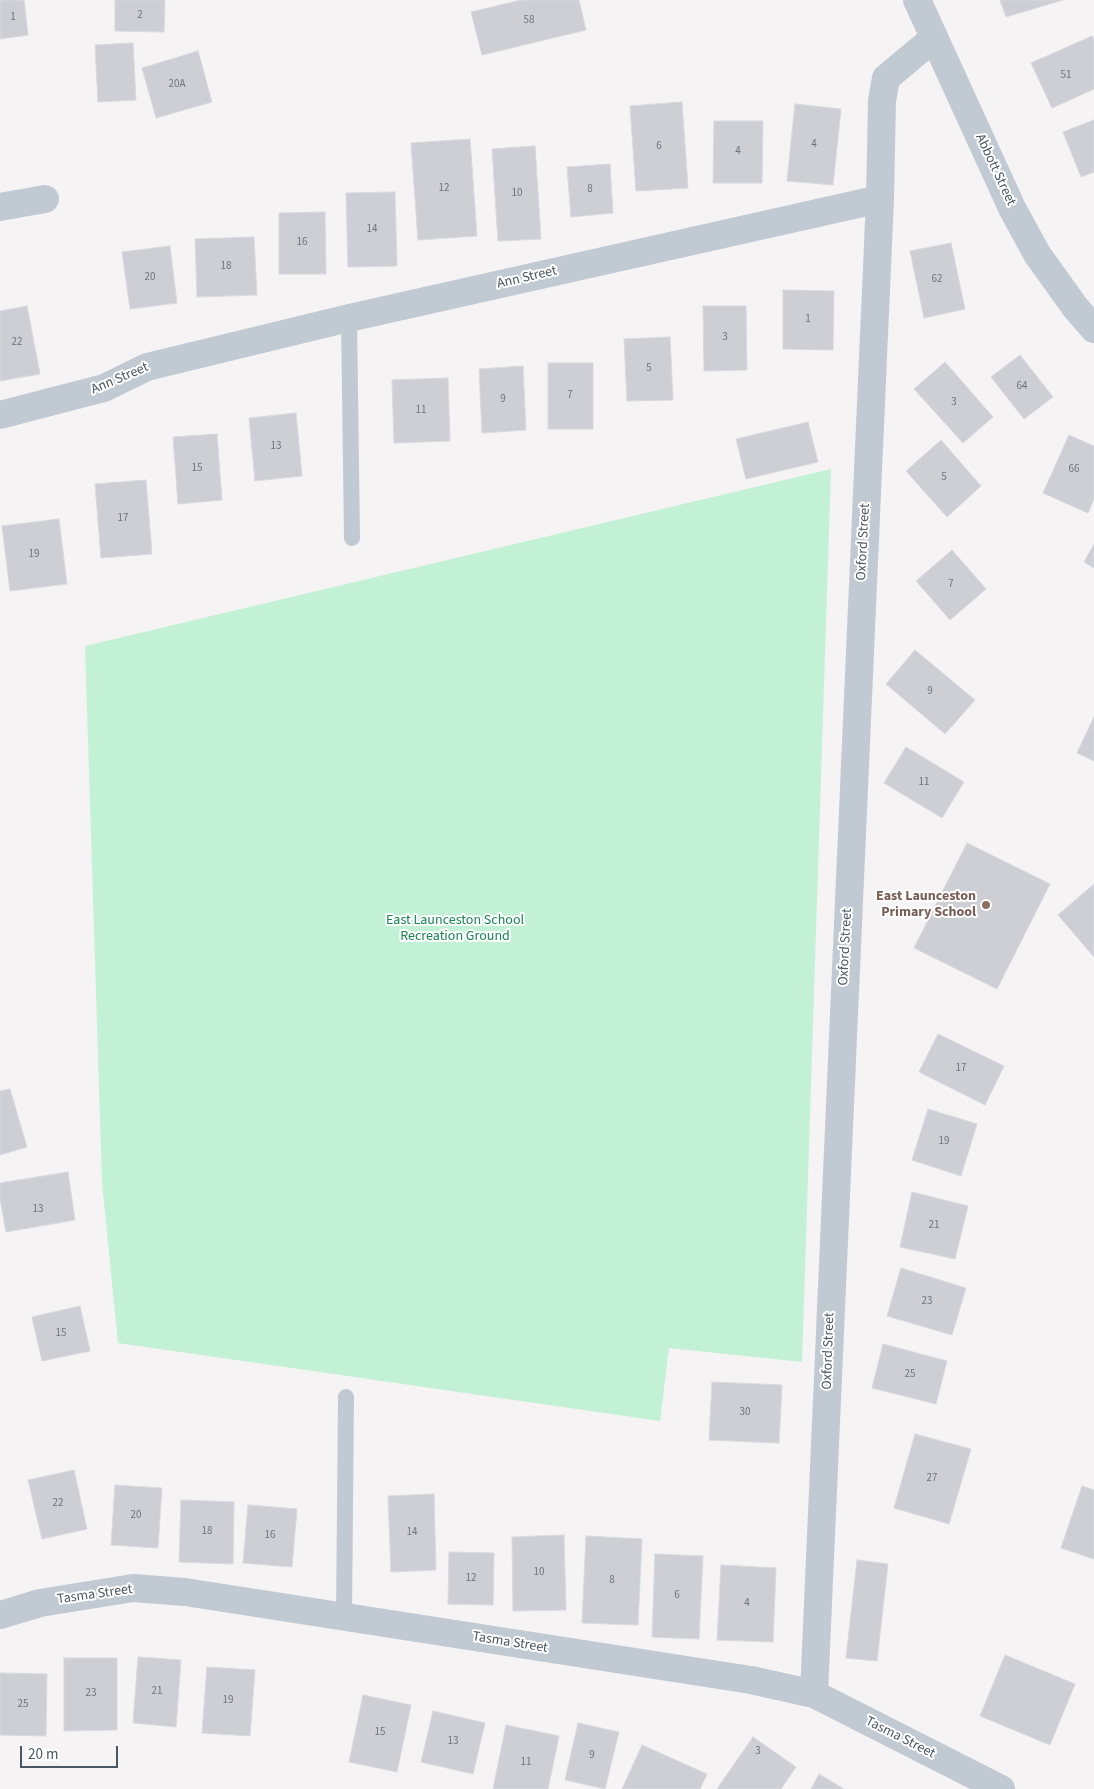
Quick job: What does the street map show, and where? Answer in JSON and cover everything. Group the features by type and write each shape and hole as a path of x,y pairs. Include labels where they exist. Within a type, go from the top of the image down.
{"street":[{"name":"Abbott Street","path":"916,0 1016,216 1037,254 1075,307 1094,328"},
{"path":"880,199 882,101 886,78 934,38"},
{"path":"0,207 45,199"},
{"name":"Ann Street","path":"0,416 104,388 147,367 349,318 880,199"},
{"name":"Oxford Street","path":"814,1694 880,199"},
{"name":"Tasma Street","path":"0,1615 40,1603 133,1588 185,1592 751,1680 814,1694 1001,1789"}],"lane":[{"path":"349,318 352,538"},
{"path":"344,1618 346,1397"}],"green space":[{"name":"East Launceston School Recreation Ground","path":"831,469 802,1362 669,1348 660,1421 118,1343 102,1182 85,646"}],"building":[{"path":"0,0 24,0 28,35 0,39"},
{"path":"115,0 165,0 164,32 115,31"},
{"path":"521,0 579,0 586,30 482,55 471,12"},
{"path":"1000,0 1063,0 1006,17"},
{"path":"1092,36 1094,40 1094,89 1052,108 1031,63"},
{"path":"133,43 136,100 98,102 95,45"},
{"path":"198,51 212,102 156,118 142,68"},
{"path":"682,102 688,188 636,191 630,106"},
{"path":"795,104 841,109 833,185 787,181"},
{"path":"1094,120 1094,172 1081,177 1063,132"},
{"path":"714,121 763,121 762,183 713,183"},
{"path":"470,139 477,236 418,240 411,143"},
{"path":"535,146 541,239 498,241 492,149"},
{"path":"610,164 613,213 571,217 567,167"},
{"path":"395,192 397,266 348,267 346,193"},
{"path":"325,212 326,274 279,274 279,213"},
{"path":"254,237 257,295 197,297 195,239"},
{"path":"951,243 965,309 924,318 910,251"},
{"path":"170,246 177,303 130,309 122,252"},
{"path":"783,290 834,291 833,350 783,349"},
{"path":"27,306 40,374 0,381 0,311"},
{"path":"703,306 746,306 747,370 704,371"},
{"path":"670,337 673,400 627,401 624,339"},
{"path":"1020,355 1053,397 1024,419 991,377"},
{"path":"945,362 993,417 963,443 914,389"},
{"path":"548,363 593,363 593,429 548,429"},
{"path":"523,366 526,430 482,433 479,369"},
{"path":"448,378 450,441 394,443 392,380"},
{"path":"296,413 302,476 255,481 249,418"},
{"path":"808,422 818,462 746,479 736,439"},
{"path":"217,434 222,500 178,504 173,437"},
{"path":"1069,435 1094,446 1094,499 1088,513 1043,493"},
{"path":"941,440 981,486 947,517 906,471"},
{"path":"146,480 152,554 101,558 95,484"},
{"path":"59,519 67,584 10,591 2,526"},
{"path":"1094,544 1094,568 1084,562"},
{"path":"952,550 986,589 950,620 916,581"},
{"path":"915,650 975,700 945,734 886,684"},
{"path":"1094,717 1094,761 1077,753"},
{"path":"906,747 964,782 942,818 884,783"},
{"path":"967,843 1050,884 997,989 914,948"},
{"path":"1094,884 1094,957 1058,915"},
{"path":"938,1034 1004,1066 985,1105 919,1072"},
{"path":"10,1089 27,1147 0,1155 0,1091"},
{"path":"928,1109 977,1124 961,1176 912,1160"},
{"path":"68,1172 75,1220 6,1232 0,1199 0,1183"},
{"path":"912,1192 968,1206 955,1259 900,1247"},
{"path":"901,1268 966,1288 952,1335 887,1316"},
{"path":"80,1306 90,1351 42,1361 32,1317"},
{"path":"883,1344 947,1361 936,1404 872,1388"},
{"path":"712,1382 782,1385 779,1443 709,1440"},
{"path":"915,1434 971,1449 949,1524 894,1508"},
{"path":"74,1470 87,1529 42,1539 28,1480"},
{"path":"115,1485 162,1488 158,1548 111,1545"},
{"path":"1082,1486 1094,1490 1094,1559 1061,1548"},
{"path":"434,1494 436,1570 391,1572 388,1496"},
{"path":"181,1500 234,1502 233,1564 179,1562"},
{"path":"248,1505 297,1509 292,1567 243,1563"},
{"path":"564,1535 566,1610 513,1611 512,1537"},
{"path":"586,1536 642,1539 638,1625 582,1623"},
{"path":"449,1552 494,1553 493,1605 448,1604"},
{"path":"655,1554 703,1556 699,1639 652,1637"},
{"path":"857,1560 888,1564 877,1661 846,1658"},
{"path":"721,1565 776,1568 773,1642 717,1640"},
{"path":"1005,1655 1075,1684 1050,1745 980,1716"},
{"path":"138,1657 181,1660 176,1727 133,1723"},
{"path":"64,1658 117,1658 117,1730 64,1731"},
{"path":"207,1667 255,1670 250,1736 202,1733"},
{"path":"0,1673 47,1674 46,1736 0,1735"},
{"path":"363,1695 411,1705 397,1772 349,1762"},
{"path":"433,1711 485,1723 473,1774 421,1762"},
{"path":"578,1723 619,1732 605,1789 565,1780"},
{"path":"506,1725 559,1736 548,1789 493,1789"},
{"path":"753,1737 796,1767 781,1789 717,1789"},
{"path":"642,1745 707,1774 700,1789 622,1789"},
{"path":"819,1774 844,1789 811,1789"}],"place":[{"name":"East Launceston Primary School","path":"986,905"}]}
